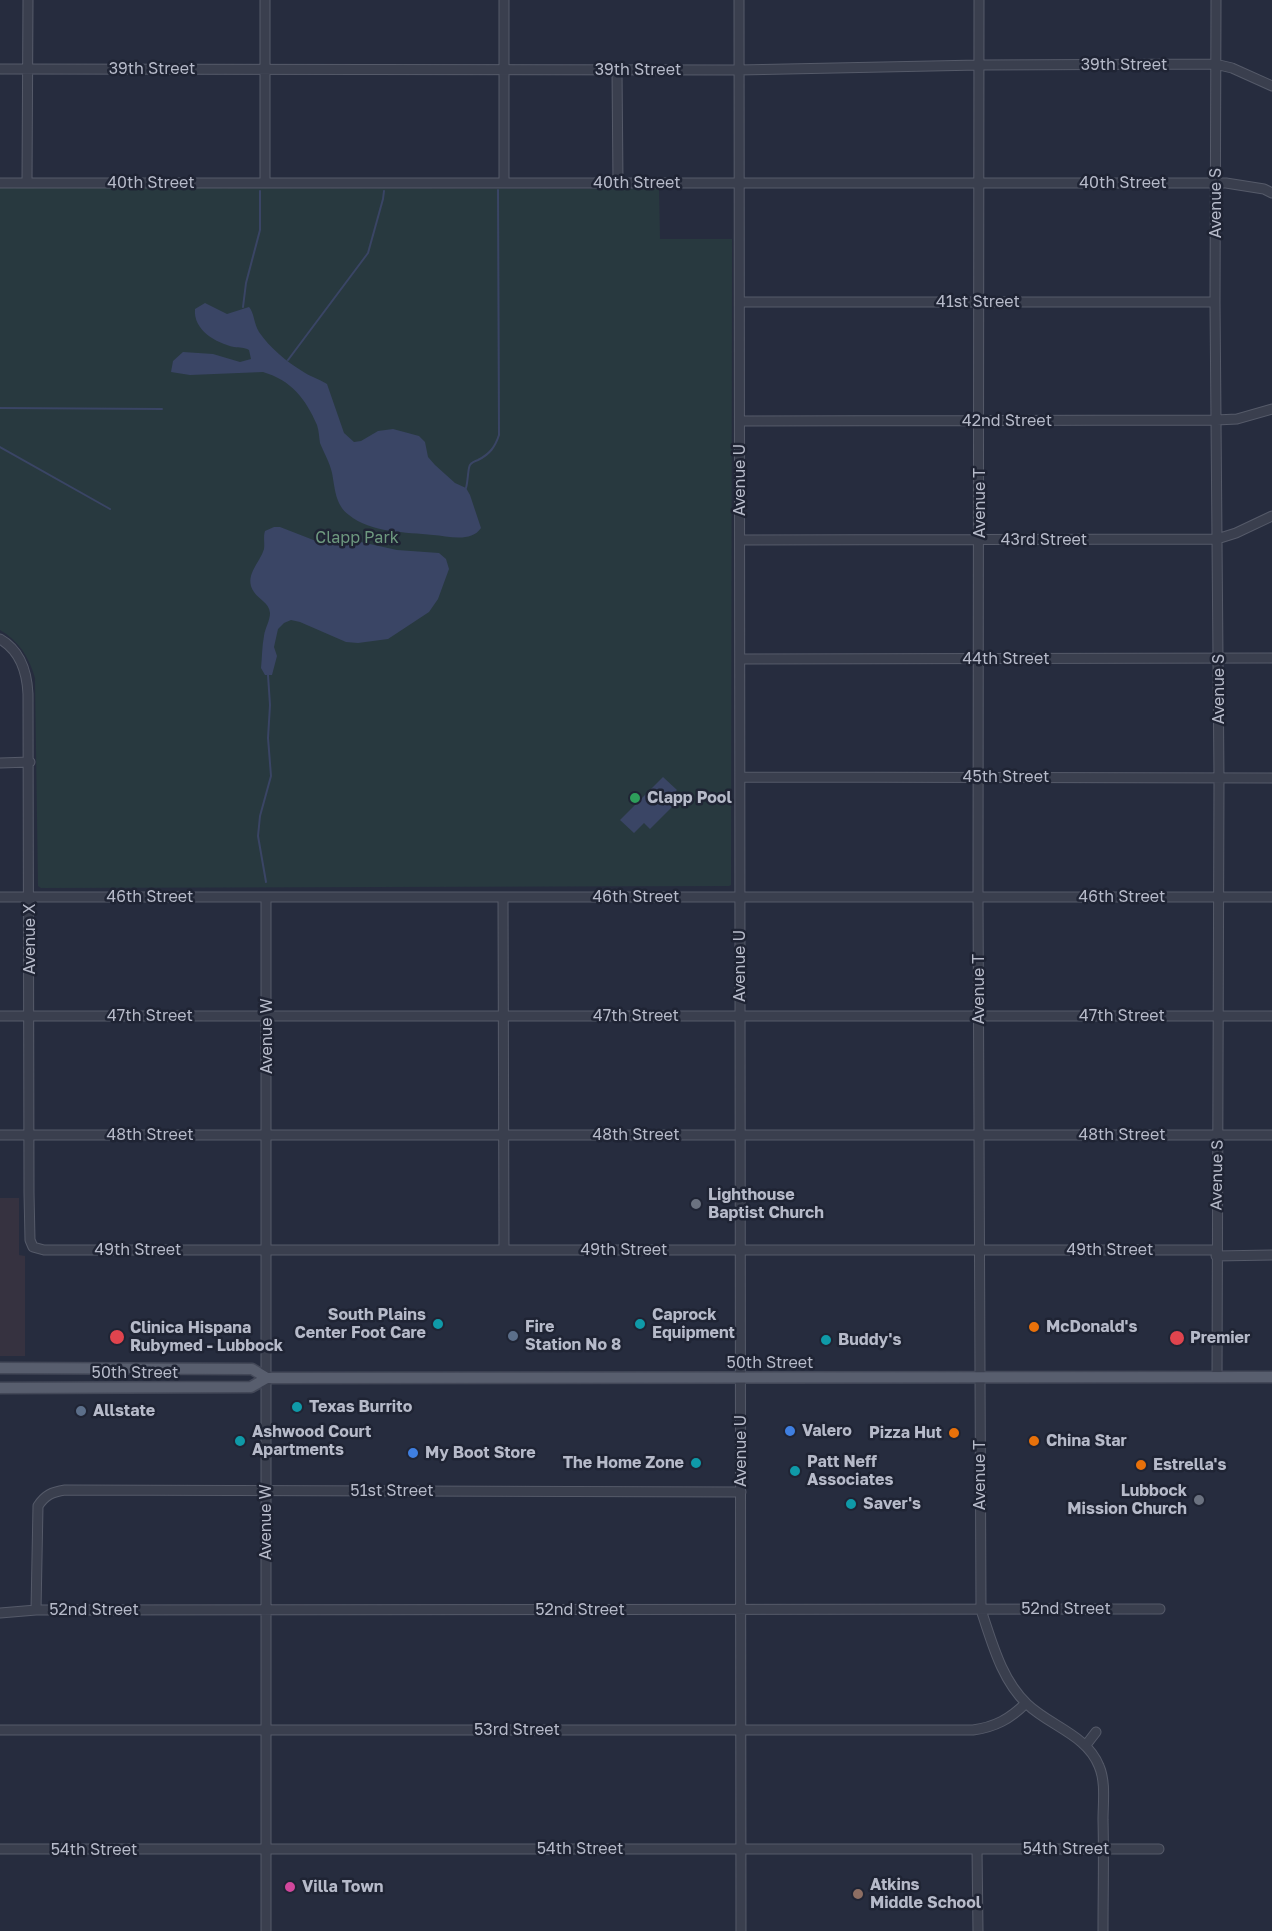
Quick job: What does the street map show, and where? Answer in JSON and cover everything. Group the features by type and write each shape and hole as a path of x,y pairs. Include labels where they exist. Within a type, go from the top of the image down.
{"main road":[{"name":"50th Street","path":"0,1368 252,1369 267,1378"},
{"name":"50th Street","path":"0,1388 251,1387 267,1378 1272,1377"}],"street":[{"path":"27,183 28,0"},
{"path":"265,0 265,183"},
{"path":"504,0 504,183"},
{"name":"Avenue U","path":"740,0 741,1931"},
{"name":"Avenue T","path":"979,0 978,897 981,1610 1001,1666 1026,1703 1086,1745 1099,1766 1102,1777 1103,1931"},
{"name":"Avenue S","path":"1216,0 1215,302 1219,659 1217,1377"},
{"name":"39th Street","path":"0,69 740,70 979,65 1215,64 1232,68 1272,86"},
{"path":"617,70 618,183"},
{"name":"40th Street","path":"0,183 1216,183 1249,186 1272,193"},
{"name":"41st Street","path":"740,302 1215,302"},
{"name":"42nd Street","path":"740,422 1216,420 1237,419 1272,409"},
{"name":"43rd Street","path":"740,540 1217,539 1236,534 1272,516"},
{"name":"Avenue X","path":"0,639 14,651 21,661 27,680 30,762 30,1240 33,1247"},
{"name":"44th Street","path":"740,659 1272,658"},
{"path":"0,763 30,762"},
{"name":"45th Street","path":"740,777 1272,778"},
{"name":"46th Street","path":"0,897 1272,897"},
{"name":"Avenue W","path":"266,897 266,1931"},
{"path":"503,897 504,1250"},
{"name":"47th Street","path":"0,1017 1272,1016"},
{"name":"48th Street","path":"0,1136 1272,1135"},
{"name":"49th Street","path":"33,1247 44,1250 980,1250 1272,1255"},
{"name":"51st Street","path":"36,1610 38,1506 44,1497 65,1490 741,1492"},
{"name":"52nd Street","path":"0,1613 36,1610 1160,1609"},
{"name":"53rd Street","path":"0,1730 973,1730 989,1728 1003,1722 1026,1703"},
{"path":"1086,1745 1096,1732"},
{"name":"54th Street","path":"0,1849 1160,1849"},
{"path":"977,1849 978,1931"}],"shaded area":[{"path":"0,1198 19,1198 19,1255 25,1256 25,1356 0,1356"}],"green space":[{"name":"Clapp Park","path":"0,188 659,189 660,239 732,239 731,885 41,888 38,886 35,678 22,650 13,639 0,630"}],"water":[{"path":"205,303 227,314 249,307 259,332 273,349 296,367 327,384 344,433 354,442 361,441 378,431 393,429 419,436 425,442 428,457 435,465 455,483 466,488 481,528 477,533 465,537 452,537 389,531 358,521 344,511 338,501 331,469 320,443 317,425 308,407 289,385 263,372 190,375 171,372 173,361 183,352 213,354 240,362 251,359 249,350 213,339 202,329 195,316 195,309"},
{"path":"280,527 316,541 338,532 356,541 397,550 439,553 446,559 449,569 438,599 429,612 388,639 358,643 346,642 300,622 291,620 284,623 278,629 274,647 277,656 272,675 265,675 261,668 262,648 270,613 268,606 254,592 250,580 264,549 265,531"},
{"path":"663,777 677,790 666,801 672,807 650,829 644,823 634,833 620,820"}],"waterway":[{"path":"466,488 470,465 489,453 499,435 498,190"},
{"path":"243,307 246,283 260,230 260,191"},
{"path":"288,360 368,253 384,191"},
{"path":"0,408 162,409"},
{"path":"0,447 110,509"},
{"path":"266,882 258,836 260,816 271,776 268,738 270,705 268,675"}],"place":[{"name":"Clapp Pool","path":"635,798"},
{"name":"Lighthouse Baptist Church","path":"696,1204"},
{"name":"South Plains Center Foot Care","path":"438,1324"},
{"name":"Caprock Equipment","path":"640,1324"},
{"name":"McDonald's","path":"1034,1327"},
{"name":"Fire Station No 8","path":"513,1336"},
{"name":"Clinica Hispana Rubymed - Lubbock","path":"117,1337"},
{"name":"Premier","path":"1177,1338"},
{"name":"Buddy's","path":"826,1340"},
{"name":"Texas Burrito","path":"297,1407"},
{"name":"Allstate","path":"81,1411"},
{"name":"Valero","path":"790,1431"},
{"name":"Pizza Hut","path":"954,1433"},
{"name":"Ashwood Court Apartments","path":"240,1441"},
{"name":"China Star","path":"1034,1441"},
{"name":"My Boot Store","path":"413,1453"},
{"name":"The Home Zone","path":"696,1463"},
{"name":"Estrella's","path":"1141,1465"},
{"name":"Patt Neff Associates","path":"795,1471"},
{"name":"Lubbock Mission Church","path":"1199,1500"},
{"name":"Saver's","path":"851,1504"},
{"name":"Villa Town","path":"290,1887"},
{"name":"Atkins Middle School","path":"858,1894"}]}
